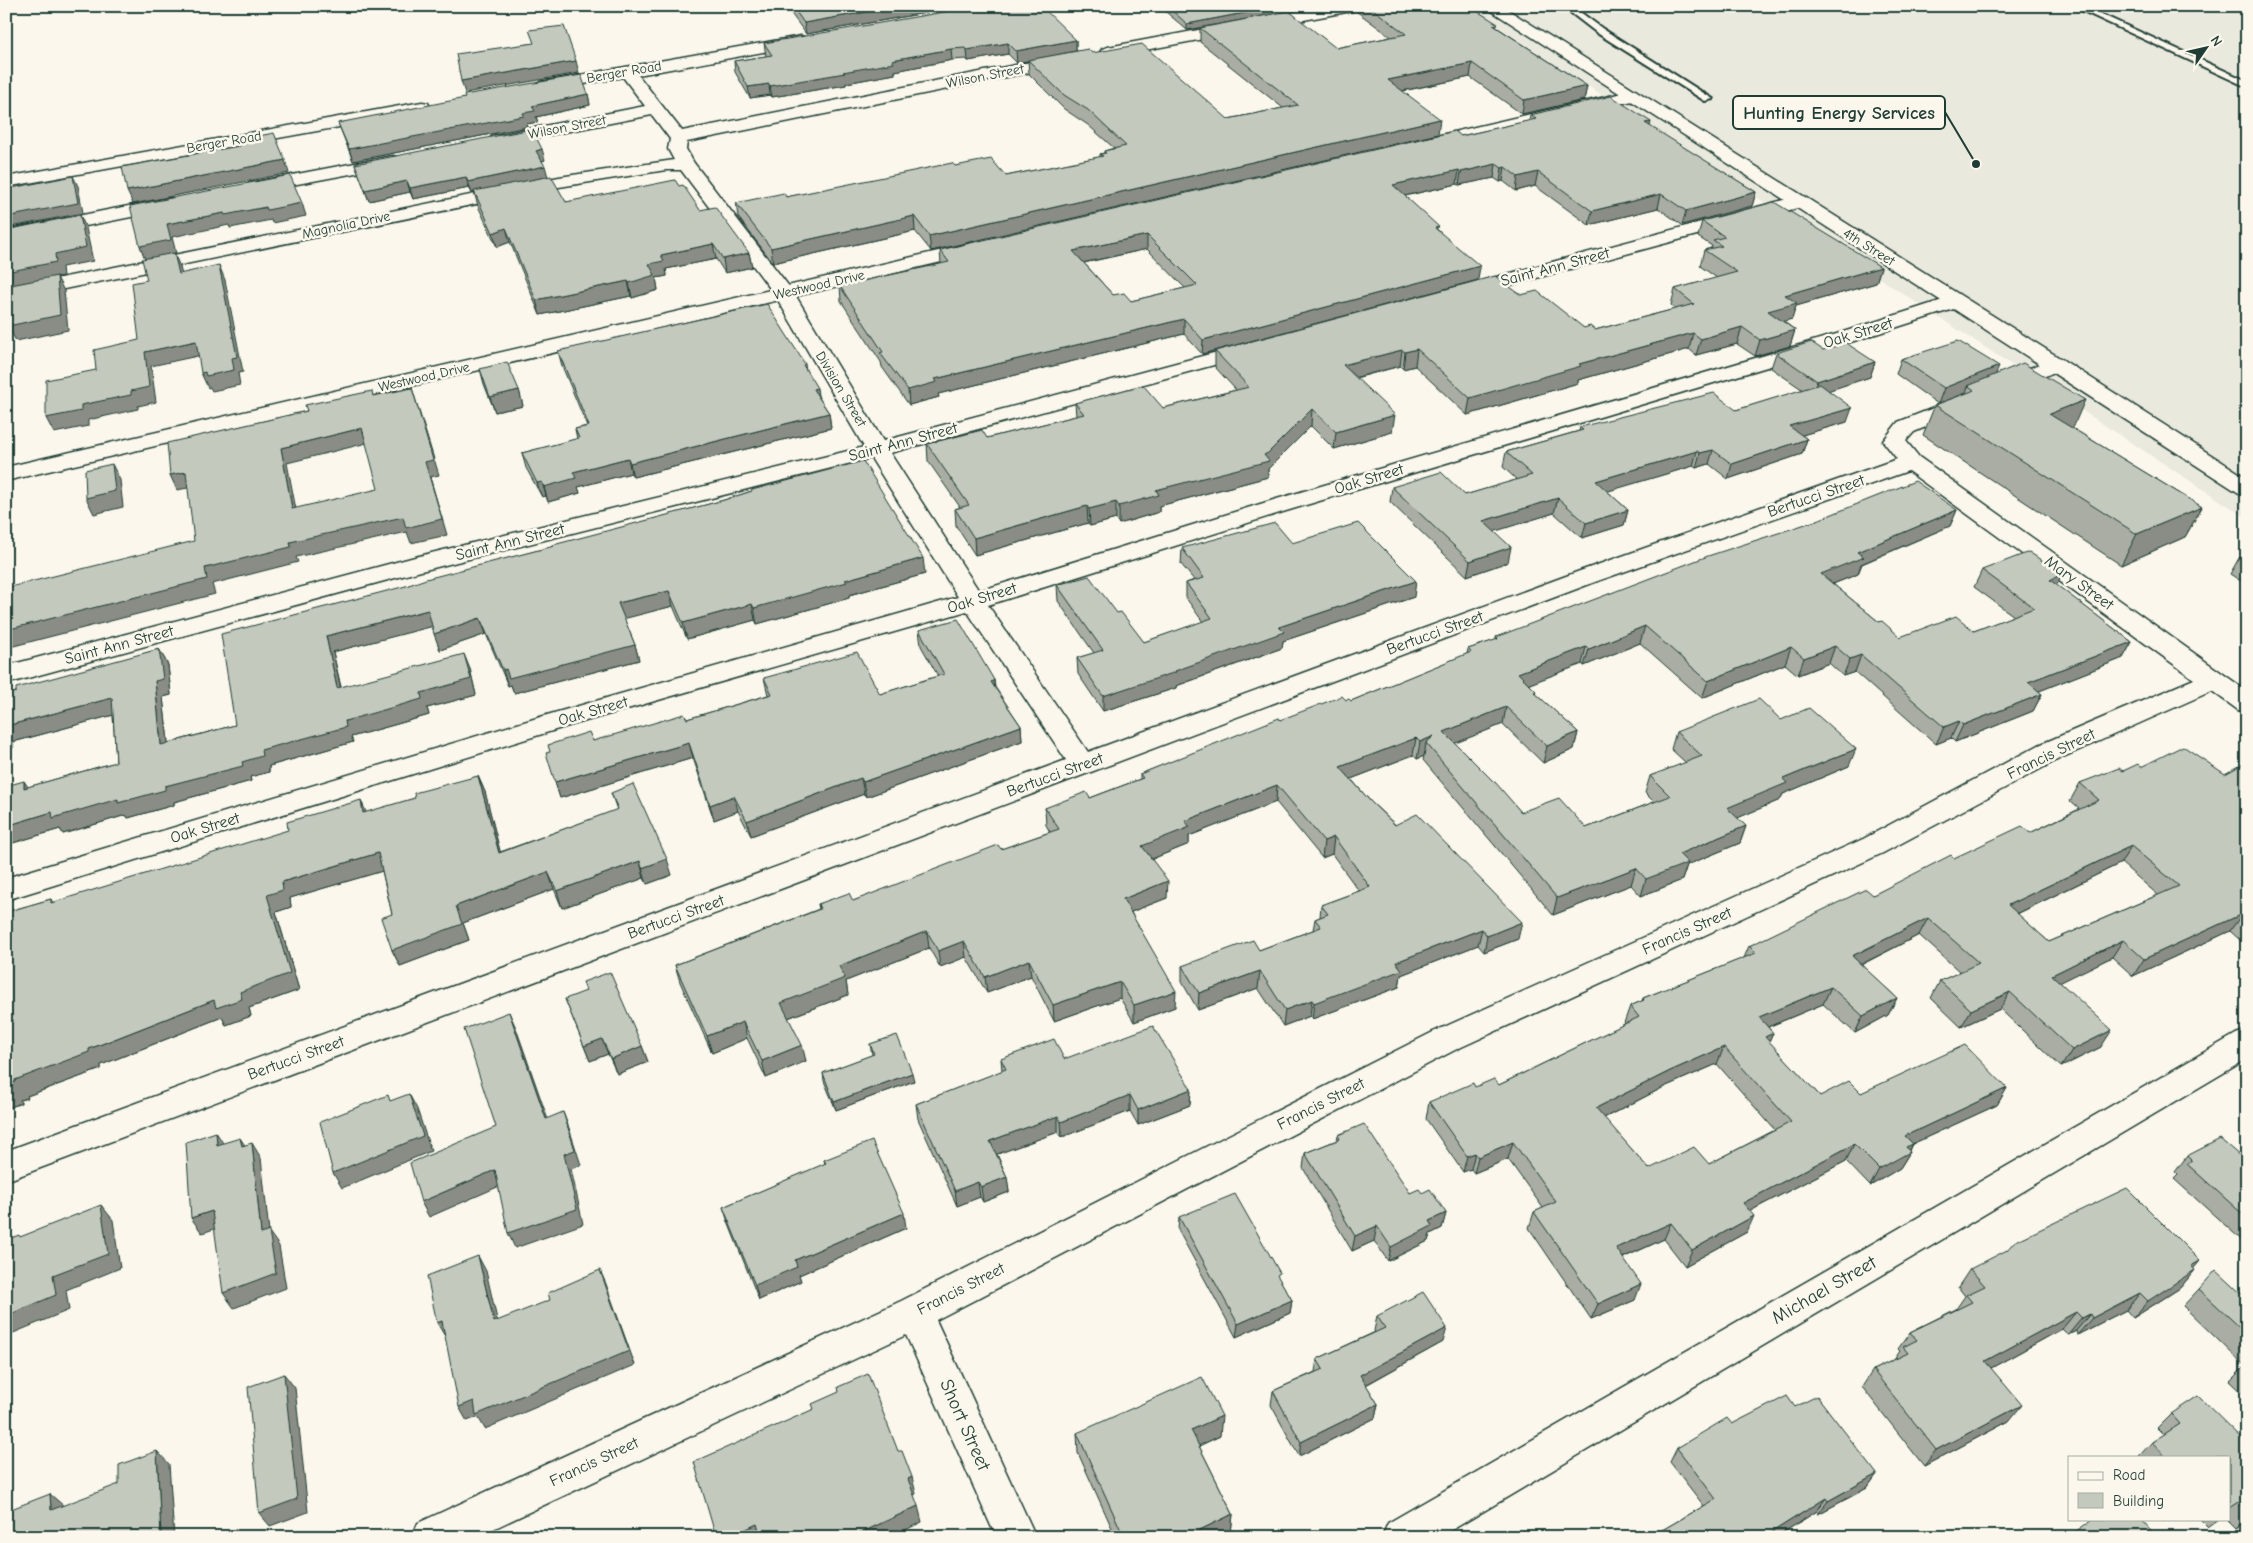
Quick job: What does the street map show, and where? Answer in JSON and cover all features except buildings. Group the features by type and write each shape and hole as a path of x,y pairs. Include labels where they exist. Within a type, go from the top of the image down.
{"street":[{"name":"Wilson Street","path":"679,139 686,134 846,102 1352,6"},
{"name":"4th Street","path":"1491,6 2056,364 2247,488"},
{"name":"Berger Road","path":"530,89 818,38"},
{"name":"Division Street","path":"627,72 679,139 678,148 686,165 784,293 877,450 973,601 1083,765"},
{"path":"1410,147 1631,96"},
{"name":"Berger Road","path":"6,182 443,104"},
{"name":"Wilson Street","path":"481,143 656,109"},
{"path":"239,190 414,156"},
{"name":"Magnolia Drive","path":"6,294 558,182 666,165 686,165"},
{"path":"6,236 190,200"},
{"name":"Saint Ann Street","path":"1443,297 1798,202"},
{"name":"Westwood Drive","path":"6,474 996,244"},
{"name":"Oak Street","path":"6,888 556,721 973,601 1269,509 1847,337 1956,302"},
{"name":"Saint Ann Street","path":"6,675 425,563 877,450 1270,344"},
{"path":"1911,462 1894,441 1906,427 2056,364"},
{"name":"Mary Street","path":"1911,462 2247,704"},
{"name":"Bertucci Street","path":"6,1166 1586,577 1911,462"},
{"name":"Francis Street","path":"432,1537 914,1313 1444,1041 1874,846 2049,752 2214,680"},
{"name":"Michael Street","path":"1402,1537 2247,1043"},
{"name":"Short Street","path":"914,1313 1016,1537"}],"lane":[{"path":"1566,6 1600,31 1708,99"},
{"path":"2076,6 2128,28 2247,84"}],"shaded area":[{"path":"1467,6 2247,6 2247,518 1920,305"}],"place":[{"name":"Hunting Energy Services","path":"1976,164"}]}
